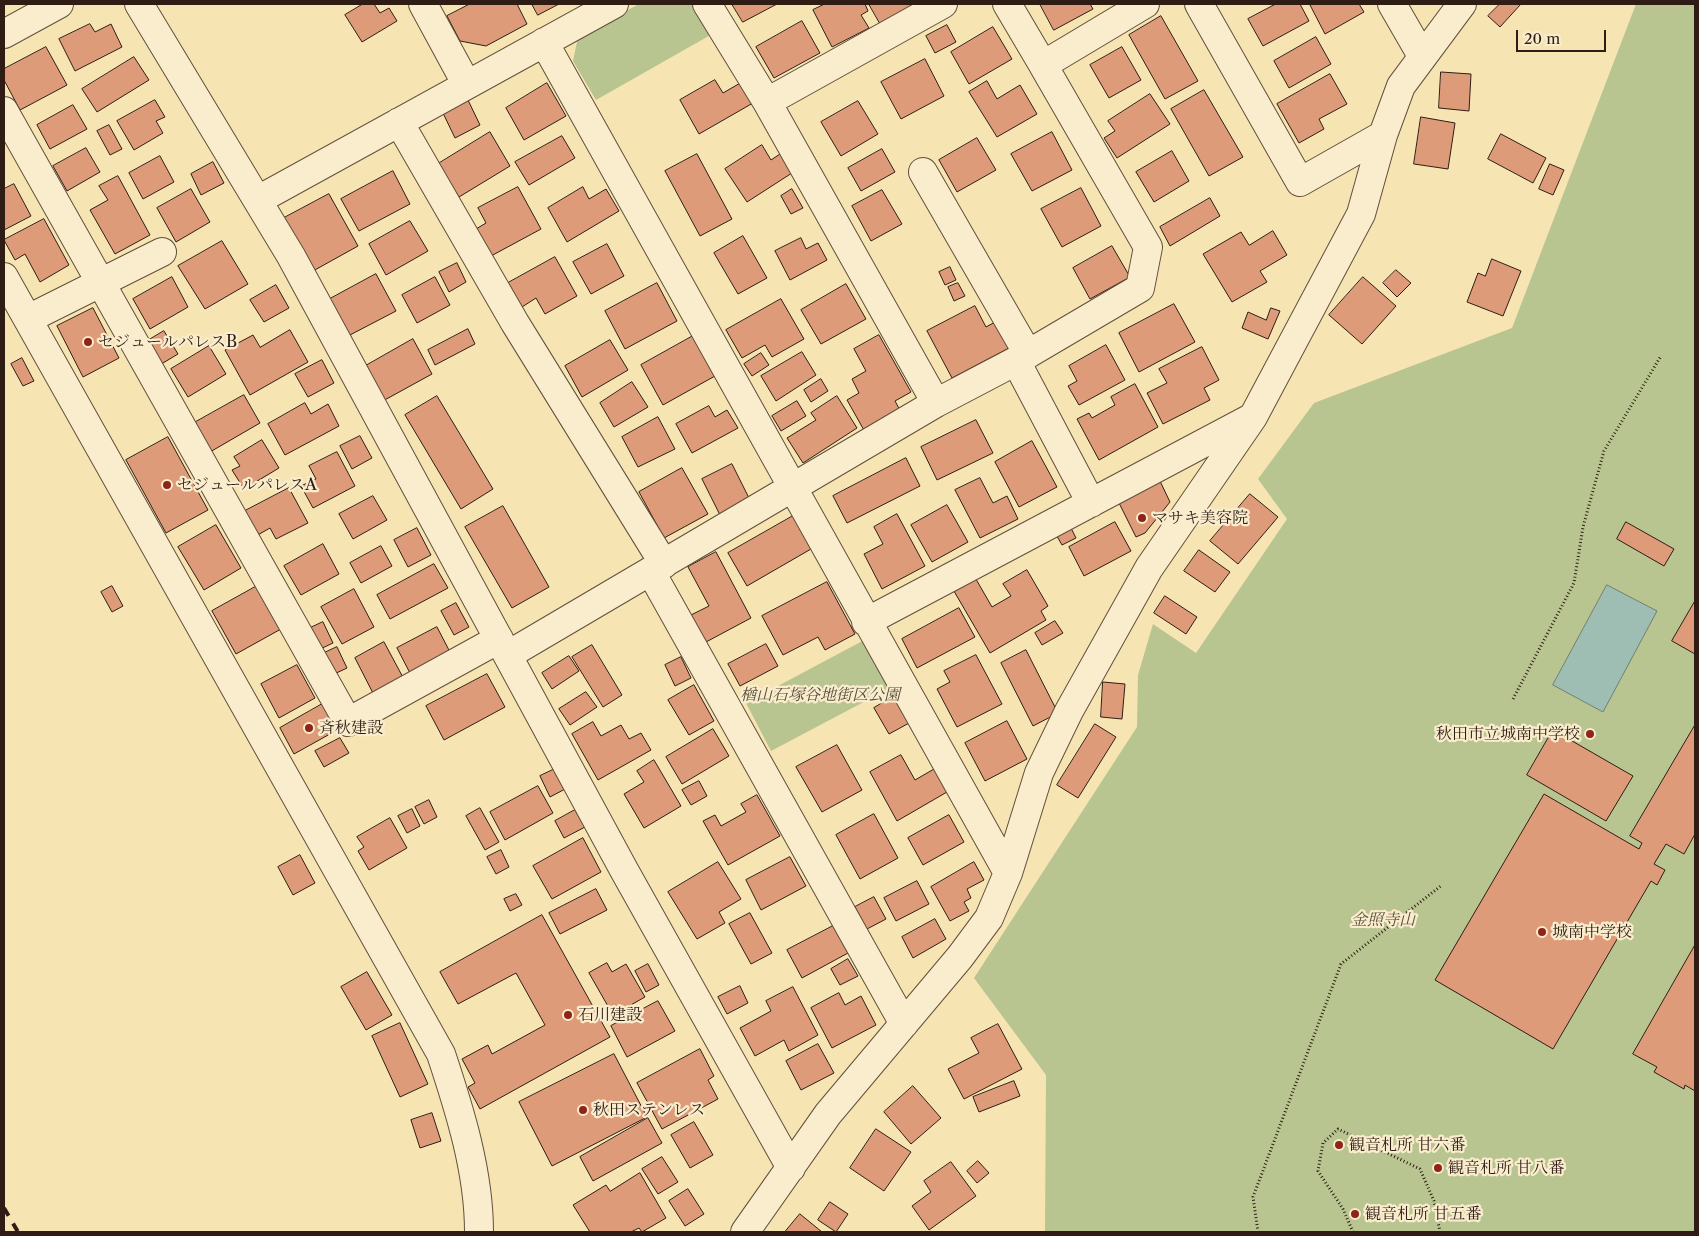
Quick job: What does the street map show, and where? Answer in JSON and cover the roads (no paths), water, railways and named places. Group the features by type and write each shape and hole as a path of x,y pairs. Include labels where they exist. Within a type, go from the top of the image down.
{"street":[{"path":"4,34 60,4"},
{"path":"139,4 296,265 628,878 791,1168"},
{"path":"423,4 467,85"},
{"path":"258,200 614,4"},
{"path":"707,4 767,102 936,403"},
{"path":"767,102 943,4"},
{"path":"4,111 348,722 504,647 658,568 936,403 1022,358 1140,288 1148,247 1007,4"},
{"path":"1043,65 1145,4"},
{"path":"1199,4 1300,182 1383,135"},
{"path":"1392,4 1422,56"},
{"path":"745,1232 828,1114 960,957 989,918 1008,873 1038,773 1069,711 1149,568 1253,417 1362,214 1383,135 1401,86 1462,4"},
{"path":"544,42 866,622 1008,873"},
{"path":"399,122 658,568 904,1024"},
{"path":"923,172 1022,358 1091,503"},
{"path":"28,319 162,252"},
{"path":"4,277 441,1054 459,1110 479,1206 479,1232"},
{"path":"866,622 1253,417"}],"water":[{"path":"1607,585 1657,611 1603,712 1553,685"}],"railway":[{"path":"4,1208 18,1232"}],"place":[{"name":"セジュールパレスB","path":"88,342"},
{"name":"セジュールパレスA","path":"167,485"},
{"name":"マサキ美容院","path":"1142,518"},
{"name":"斉秋建設","path":"309,728"},
{"name":"秋田市立城南中学校","path":"1590,734"},
{"name":"城南中学校","path":"1542,932"},
{"name":"石川建設","path":"568,1015"},
{"name":"秋田ステンレス","path":"583,1110"},
{"name":"観音札所 甘六番","path":"1339,1145"},
{"name":"観音札所 甘八番","path":"1438,1168"},
{"name":"観音札所 甘五番","path":"1355,1214"}],"park label":[{"name":"楢山石塚谷地街区公園","path":"820,695"},
{"name":"金照寺山","path":"1383,920"}]}
